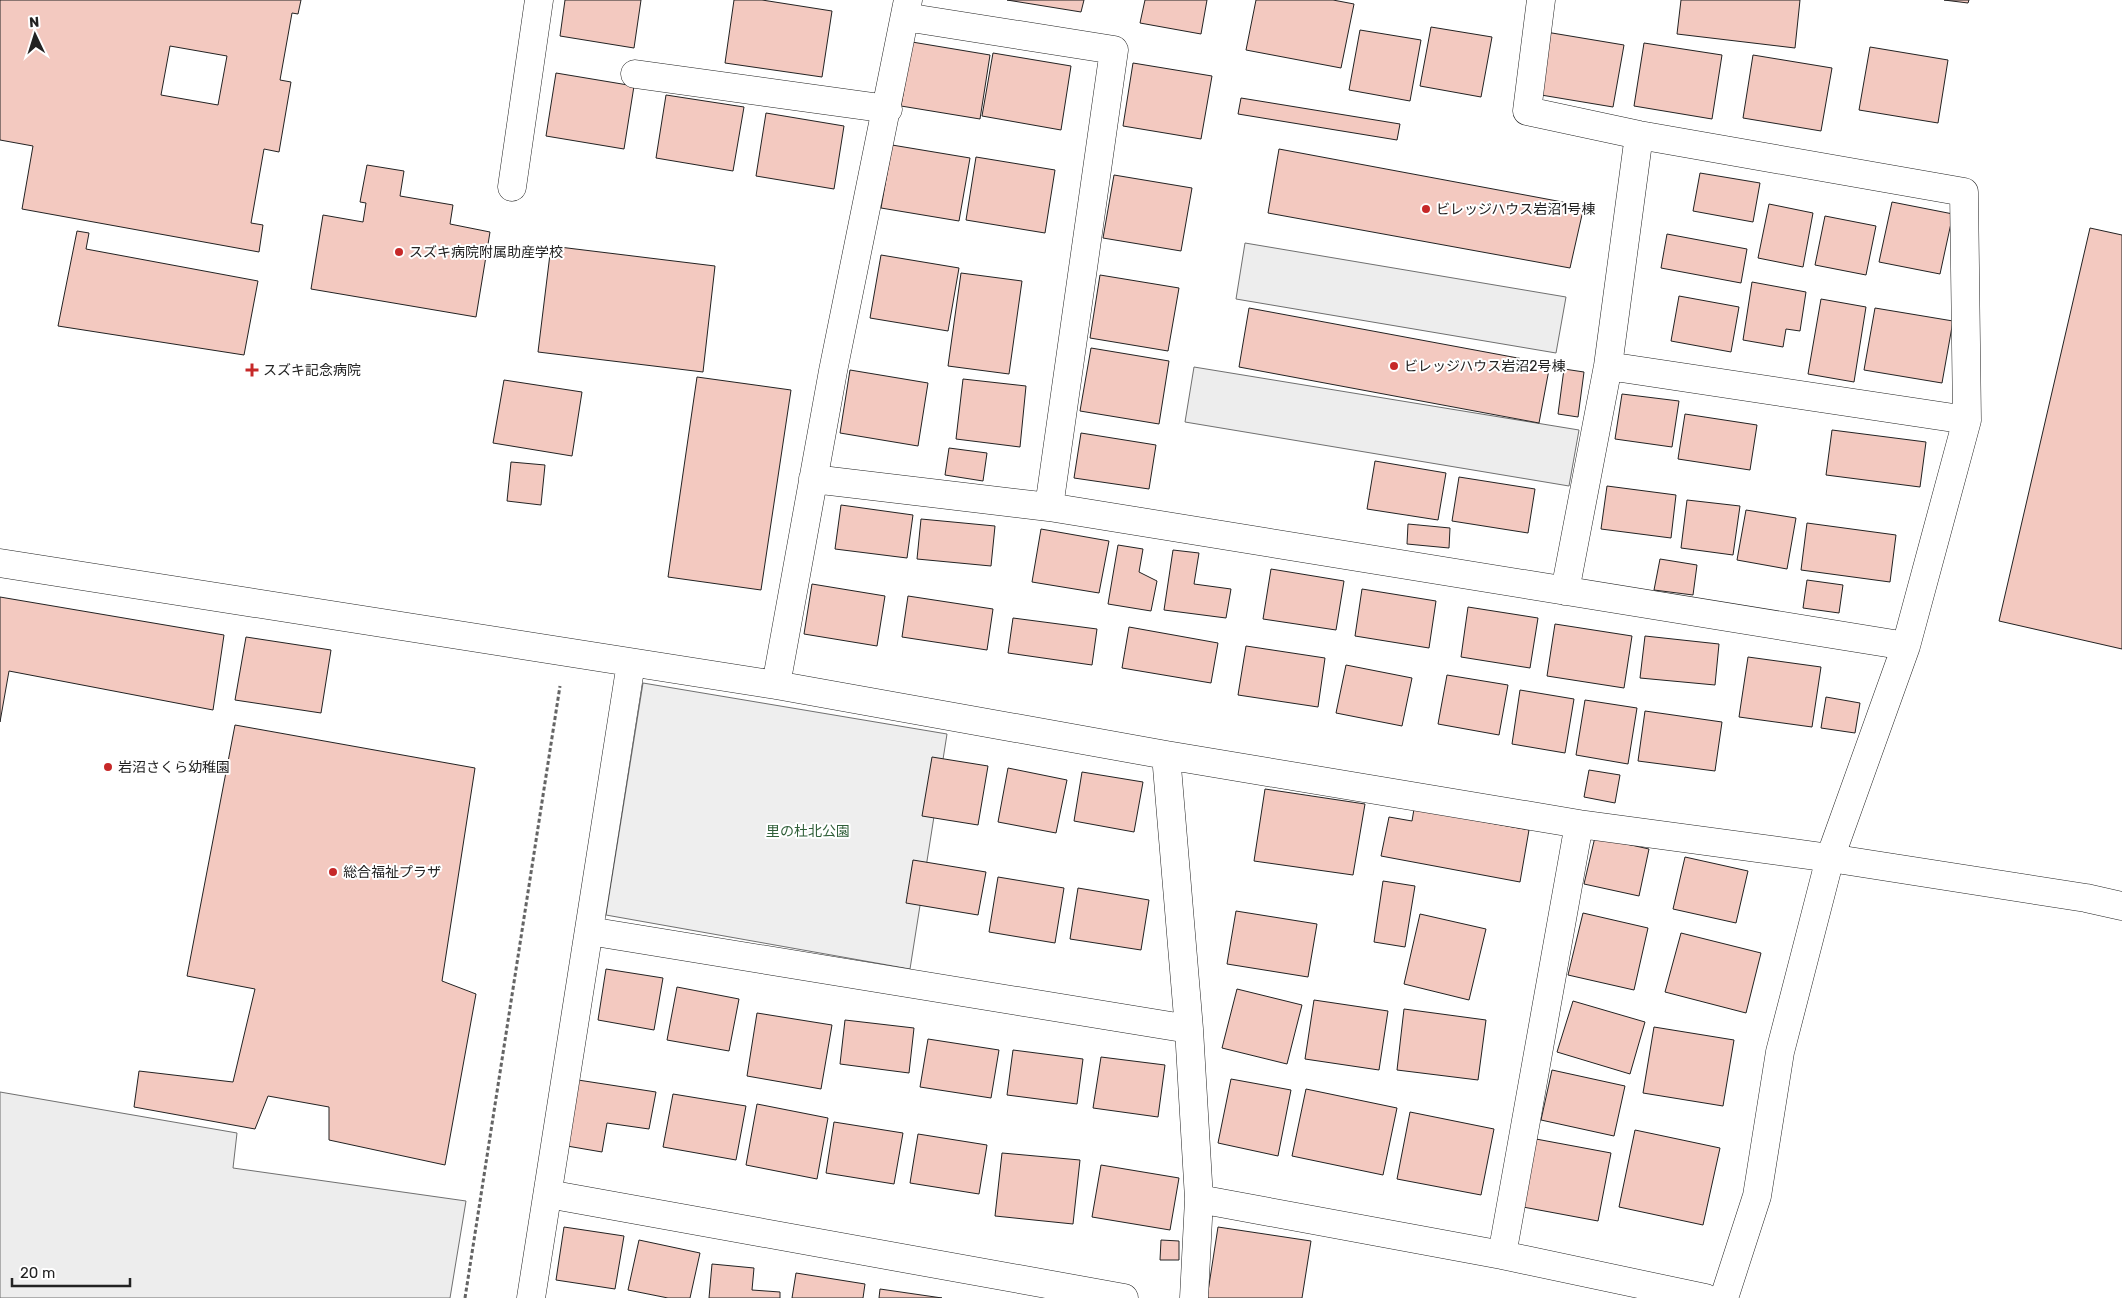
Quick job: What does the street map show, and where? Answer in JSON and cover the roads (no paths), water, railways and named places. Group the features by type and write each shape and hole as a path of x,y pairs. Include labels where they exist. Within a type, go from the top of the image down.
{"street":[{"path":"512,187 539,0"},
{"path":"1541,0 1527,111 1639,135 1964,192 1967,420 1906,646 1830,858 1780,1052 1757,1196 1724,1298"},
{"path":"776,685 833,371 888,109 907,8 1114,50 1049,508"},
{"path":"635,74 888,109"},
{"path":"1565,591 1608,366 1639,135"},
{"path":"1608,366 1967,420"},
{"path":"813,479 1049,508 1906,646"},
{"path":"0,563 776,685 1166,755 1578,824 1830,858 2086,898 2122,906"},
{"path":"531,1298 631,663"},
{"path":"1166,755 1189,1029 1199,1199 1194,1298"},
{"path":"1502,1255 1578,824"},
{"path":"589,931 1189,1029"},
{"path":"548,1194 1124,1298"},
{"path":"1199,1199 1502,1255 1705,1298"}],"place":[{"name":"ビレッジハウス岩沼1号棟","path":"1426,209"},
{"name":"スズキ病院附属助産学校","path":"399,252"},
{"name":"ビレッジハウス岩沼2号棟","path":"1394,366"},
{"name":"スズキ記念病院","path":"252,370"},
{"name":"岩沼さくら幼稚園","path":"108,767"},
{"name":"総合福祉プラザ","path":"333,872"}],"park label":[{"name":"里の杜北公園","path":"808,831"}]}
